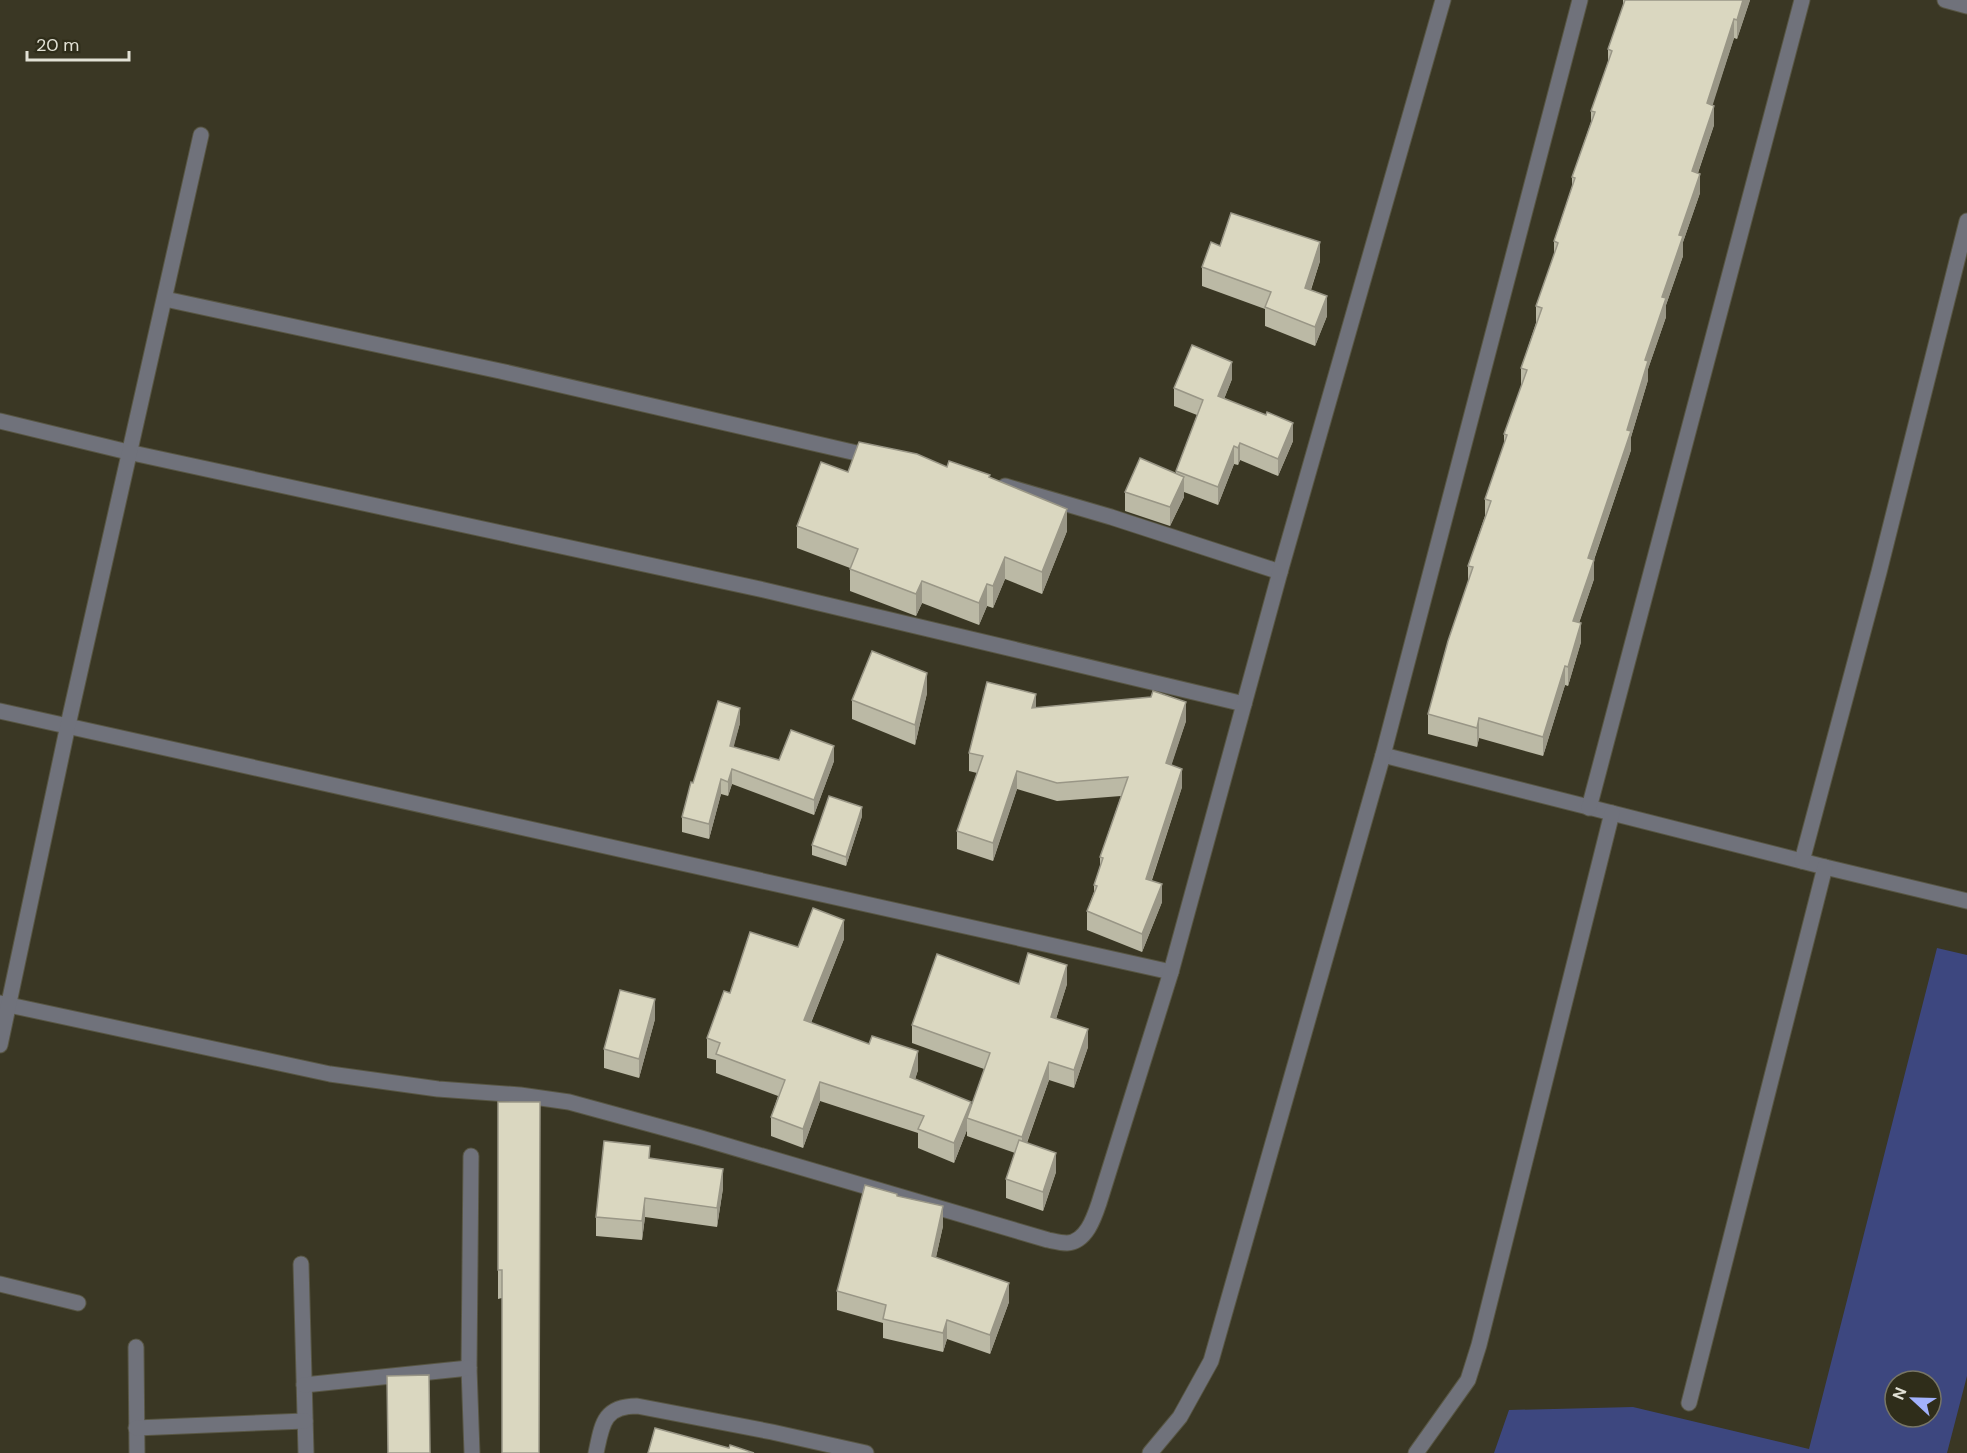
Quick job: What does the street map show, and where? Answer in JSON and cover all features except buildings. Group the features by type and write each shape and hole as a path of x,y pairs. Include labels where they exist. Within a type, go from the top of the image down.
{"street":[{"path":"4,1004 330,1074 438,1089 520,1095 569,1102 701,1138 1048,1240 1068,1243 1081,1237 1091,1226 1171,972 1280,572 1443,0"},
{"path":"1150,1453 1180,1417 1211,1361 1383,755 1580,0"},
{"path":"1589,808 1802,0"},
{"path":"1945,0 1967,6"},
{"path":"0,1046 4,1004 201,135"},
{"path":"1802,861 1879,572 1967,221"},
{"path":"165,298 500,370 807,443 889,460"},
{"path":"0,421 128,452 764,590 1244,704"},
{"path":"987,482 1111,517 1280,572"},
{"path":"0,711 1171,972"},
{"path":"1383,755 1967,901"},
{"path":"1416,1453 1468,1380 1479,1346 1612,813"},
{"path":"1689,1403 1825,867"},
{"path":"471,1156 472,1453"},
{"path":"301,1264 306,1453"},
{"path":"0,1284 78,1303"},
{"path":"136,1347 137,1453"},
{"path":"304,1385 470,1368"},
{"path":"596,1453 601,1426 607,1416 625,1406 637,1406 772,1432 839,1450 866,1453"},
{"path":"136,1428 305,1421"}],"water":[{"path":"1937,948 1967,955 1967,1376 1947,1453 1494,1453 1509,1410 1633,1407 1809,1449"}]}
